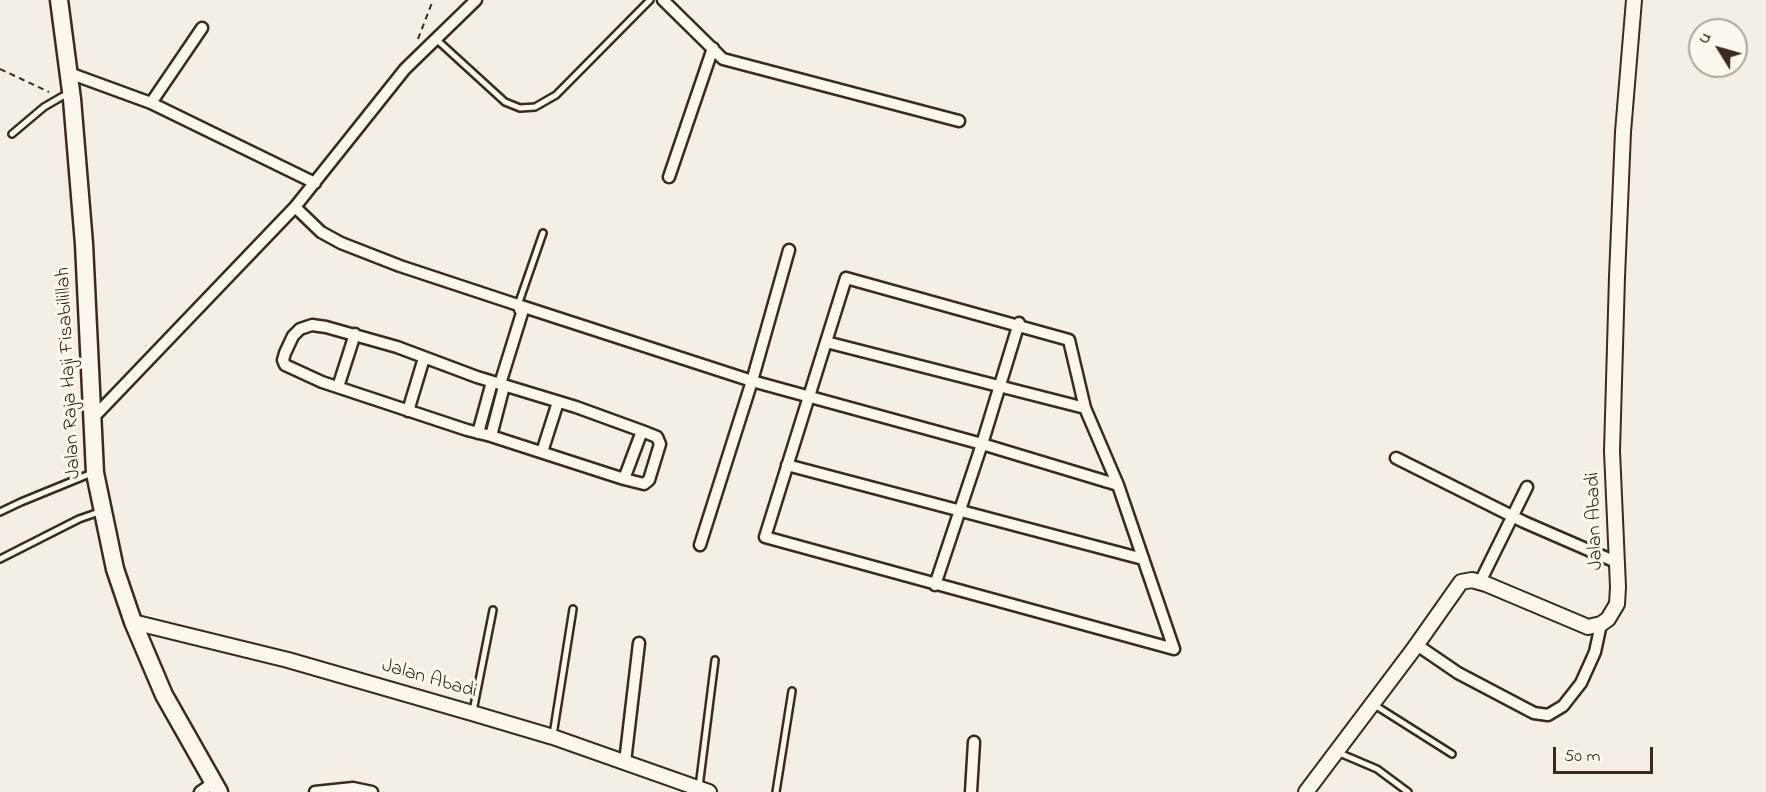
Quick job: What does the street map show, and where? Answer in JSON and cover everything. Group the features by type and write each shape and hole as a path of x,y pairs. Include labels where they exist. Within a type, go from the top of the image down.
{"main road":[{"name":"Jalan Raja Haji Fisabilillah","path":"59,0 69,73 84,244 95,472 115,570 133,622 164,695 211,789"}],"street":[{"path":"91,419 295,207 405,69 476,0"},
{"path":"663,0 723,59 959,121"},
{"name":"Jalan Abadi","path":"1601,624 1608,619 1617,604 1618,587 1612,451 1623,132 1634,0"},
{"path":"150,104 202,28"},
{"path":"669,177 712,48"},
{"path":"69,73 150,104 315,183"},
{"path":"295,207 321,232 341,243 400,266 752,381 982,444 1118,485"},
{"path":"700,545 752,381 789,250"},
{"path":"846,278 1069,340 1085,408 1118,485 1174,649 765,537 826,342 846,278"},
{"path":"478,433 499,384 522,313 518,305"},
{"path":"935,585 982,444 1018,324"},
{"path":"312,325 355,334 424,358 657,437 660,441 658,452 649,480 644,484 624,479 408,411 295,371 285,365 283,360 293,336 300,329 312,325"},
{"path":"338,387 355,334"},
{"path":"826,342 1085,408"},
{"path":"408,411 424,358"},
{"path":"491,436 499,384"},
{"path":"542,452 558,402"},
{"path":"624,479 642,431"},
{"path":"1396,458 1512,516 1616,562"},
{"path":"787,465 1143,559"},
{"path":"1480,582 1527,487"},
{"path":"1306,792 1417,645 1461,582 1472,580 1480,582 1581,626 1601,624 1595,652 1581,683 1563,706 1548,715 1534,713 1458,673 1417,645"},
{"name":"Jalan Abadi","path":"133,622 288,660 472,712 553,737 704,790"},
{"path":"625,762 639,643"},
{"path":"972,792 974,742"},
{"path":"315,792 353,788 371,792"}],"lane":[{"path":"436,39 505,102 520,108 534,107 556,95 650,0"},
{"path":"12,134 44,106 63,96"},
{"path":"518,305 543,233"},
{"path":"0,512 95,472"},
{"path":"0,559 79,519 104,511"},
{"path":"553,737 573,609"},
{"path":"472,712 493,610"},
{"path":"704,790 715,660"},
{"path":"776,792 792,691"},
{"path":"1373,704 1452,754"},
{"path":"1336,752 1377,769 1408,792"}],"path":[{"path":"417,40 433,0"},
{"path":"0,69 37,88 63,96"}]}
